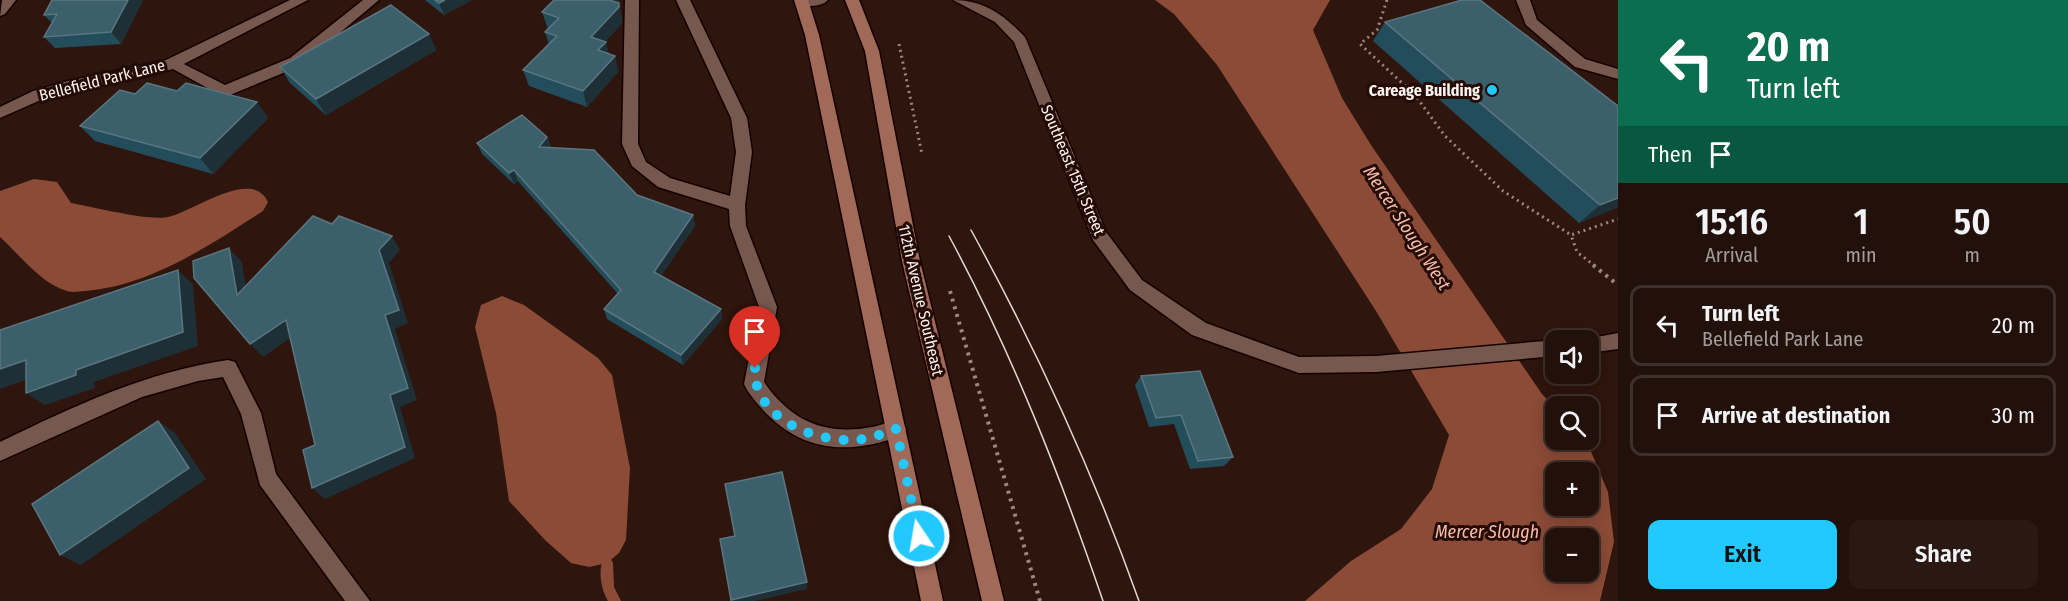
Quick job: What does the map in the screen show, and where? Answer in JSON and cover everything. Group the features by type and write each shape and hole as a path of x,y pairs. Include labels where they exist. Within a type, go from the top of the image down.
{"main road":[{"name":"112th Avenue Southeast","path":"852,0 872,51 911,261 993,601"},
{"path":"802,1 812,35 932,601"}],"street":[{"path":"0,11 9,0"},
{"name":"Bellefield Park Lane","path":"0,113 38,95 68,86 145,72 171,64 301,0"},
{"path":"171,64 225,91 295,62 372,0"},
{"path":"632,0 633,72 630,144 640,166 664,183 737,205"},
{"path":"683,0 739,118 744,152 737,205 738,226 768,307 754,384 762,399 788,423 806,432 828,438 852,440 876,436 896,429"},
{"path":"802,1 821,0"},
{"name":"Southeast 15th Street","path":"960,0 1000,19 1020,40 1099,235 1136,285 1199,329 1246,348 1299,365 1376,364 1545,349"},
{"path":"1523,0 1531,22 1580,63 1618,74"},
{"path":"1599,344 1618,341"},
{"path":"0,452 69,418 147,388 195,371 228,368 251,413 267,478 359,601"}],"path":[{"path":"1387,0 1384,3 1377,30 1360,45 1415,95 1445,136 1503,191 1571,235 1577,252 1618,285"},
{"path":"895,35 903,53 923,162"},
{"path":"1571,235 1618,219"},
{"path":"947,279 1040,601"}],"water":[{"name":"Mercer Slough","path":"1155,0 1330,0 1313,30 1342,98 1371,145 1545,397 1545,450 1590,450 1595,462 1545,462 1545,516 1599,516 1599,471 1608,492 1614,542 1600,601 1305,601 1351,561 1401,529 1432,489 1449,435 1376,311 1217,65 1174,14"},
{"path":"34,179 57,182 71,203 147,217 168,217 221,194 236,190 249,189 260,192 268,202 263,211 178,262 133,281 109,288 71,292 48,282 0,237 0,191"},
{"path":"502,296 524,305 598,358 612,375 630,468 626,540 619,553 607,563 589,567 571,563 546,541 509,501 496,413 475,327 481,305"}],"building":[{"path":"52,0 128,0 111,32 44,37 57,14 44,15"},
{"path":"554,0 609,0 619,3 619,7 591,37 606,42 598,50 615,56 583,91 523,70 557,36 545,32 559,18 542,12"},
{"name":"Careage Building","path":"1462,0 1480,0 1618,106 1618,198 1600,205 1385,22"},
{"path":"391,5 429,34 316,99 280,67"},
{"path":"147,83 177,91 186,83 257,102 200,158 80,126 120,90 135,94"},
{"path":"522,115 547,137 539,147 594,150 637,195 693,215 654,272 721,309 681,355 604,309 621,290 514,170 509,173 477,143"},
{"path":"313,216 332,224 339,216 392,236 379,250 399,310 385,315 408,388 390,395 405,447 312,488 303,450 315,445 286,320 250,344 194,278 193,261 229,248 237,295"},
{"path":"178,270 183,332 76,370 76,375 26,393 26,360 0,369 0,330"},
{"path":"1200,371 1233,457 1198,461 1181,415 1156,418 1141,376"},
{"path":"158,421 189,468 60,555 32,504"},
{"path":"782,472 807,582 731,600 720,539 735,536 725,484"}],"waterway":[{"path":"607,563 608,588 615,601"}],"tram line":[{"path":"971,230 1019,320 1062,412 1103,505 1139,601"},
{"path":"949,236 994,325 1033,415 1070,507 1103,601"}],"place":[{"name":"Careage Building","path":"1492,90"}],"route":[{"path":"755,368 754,384 762,399 788,423 806,432 828,438 852,440 876,436 896,429 919,536"}],"water label":[{"name":"Mercer Slough West","path":"1407,228"}]}
